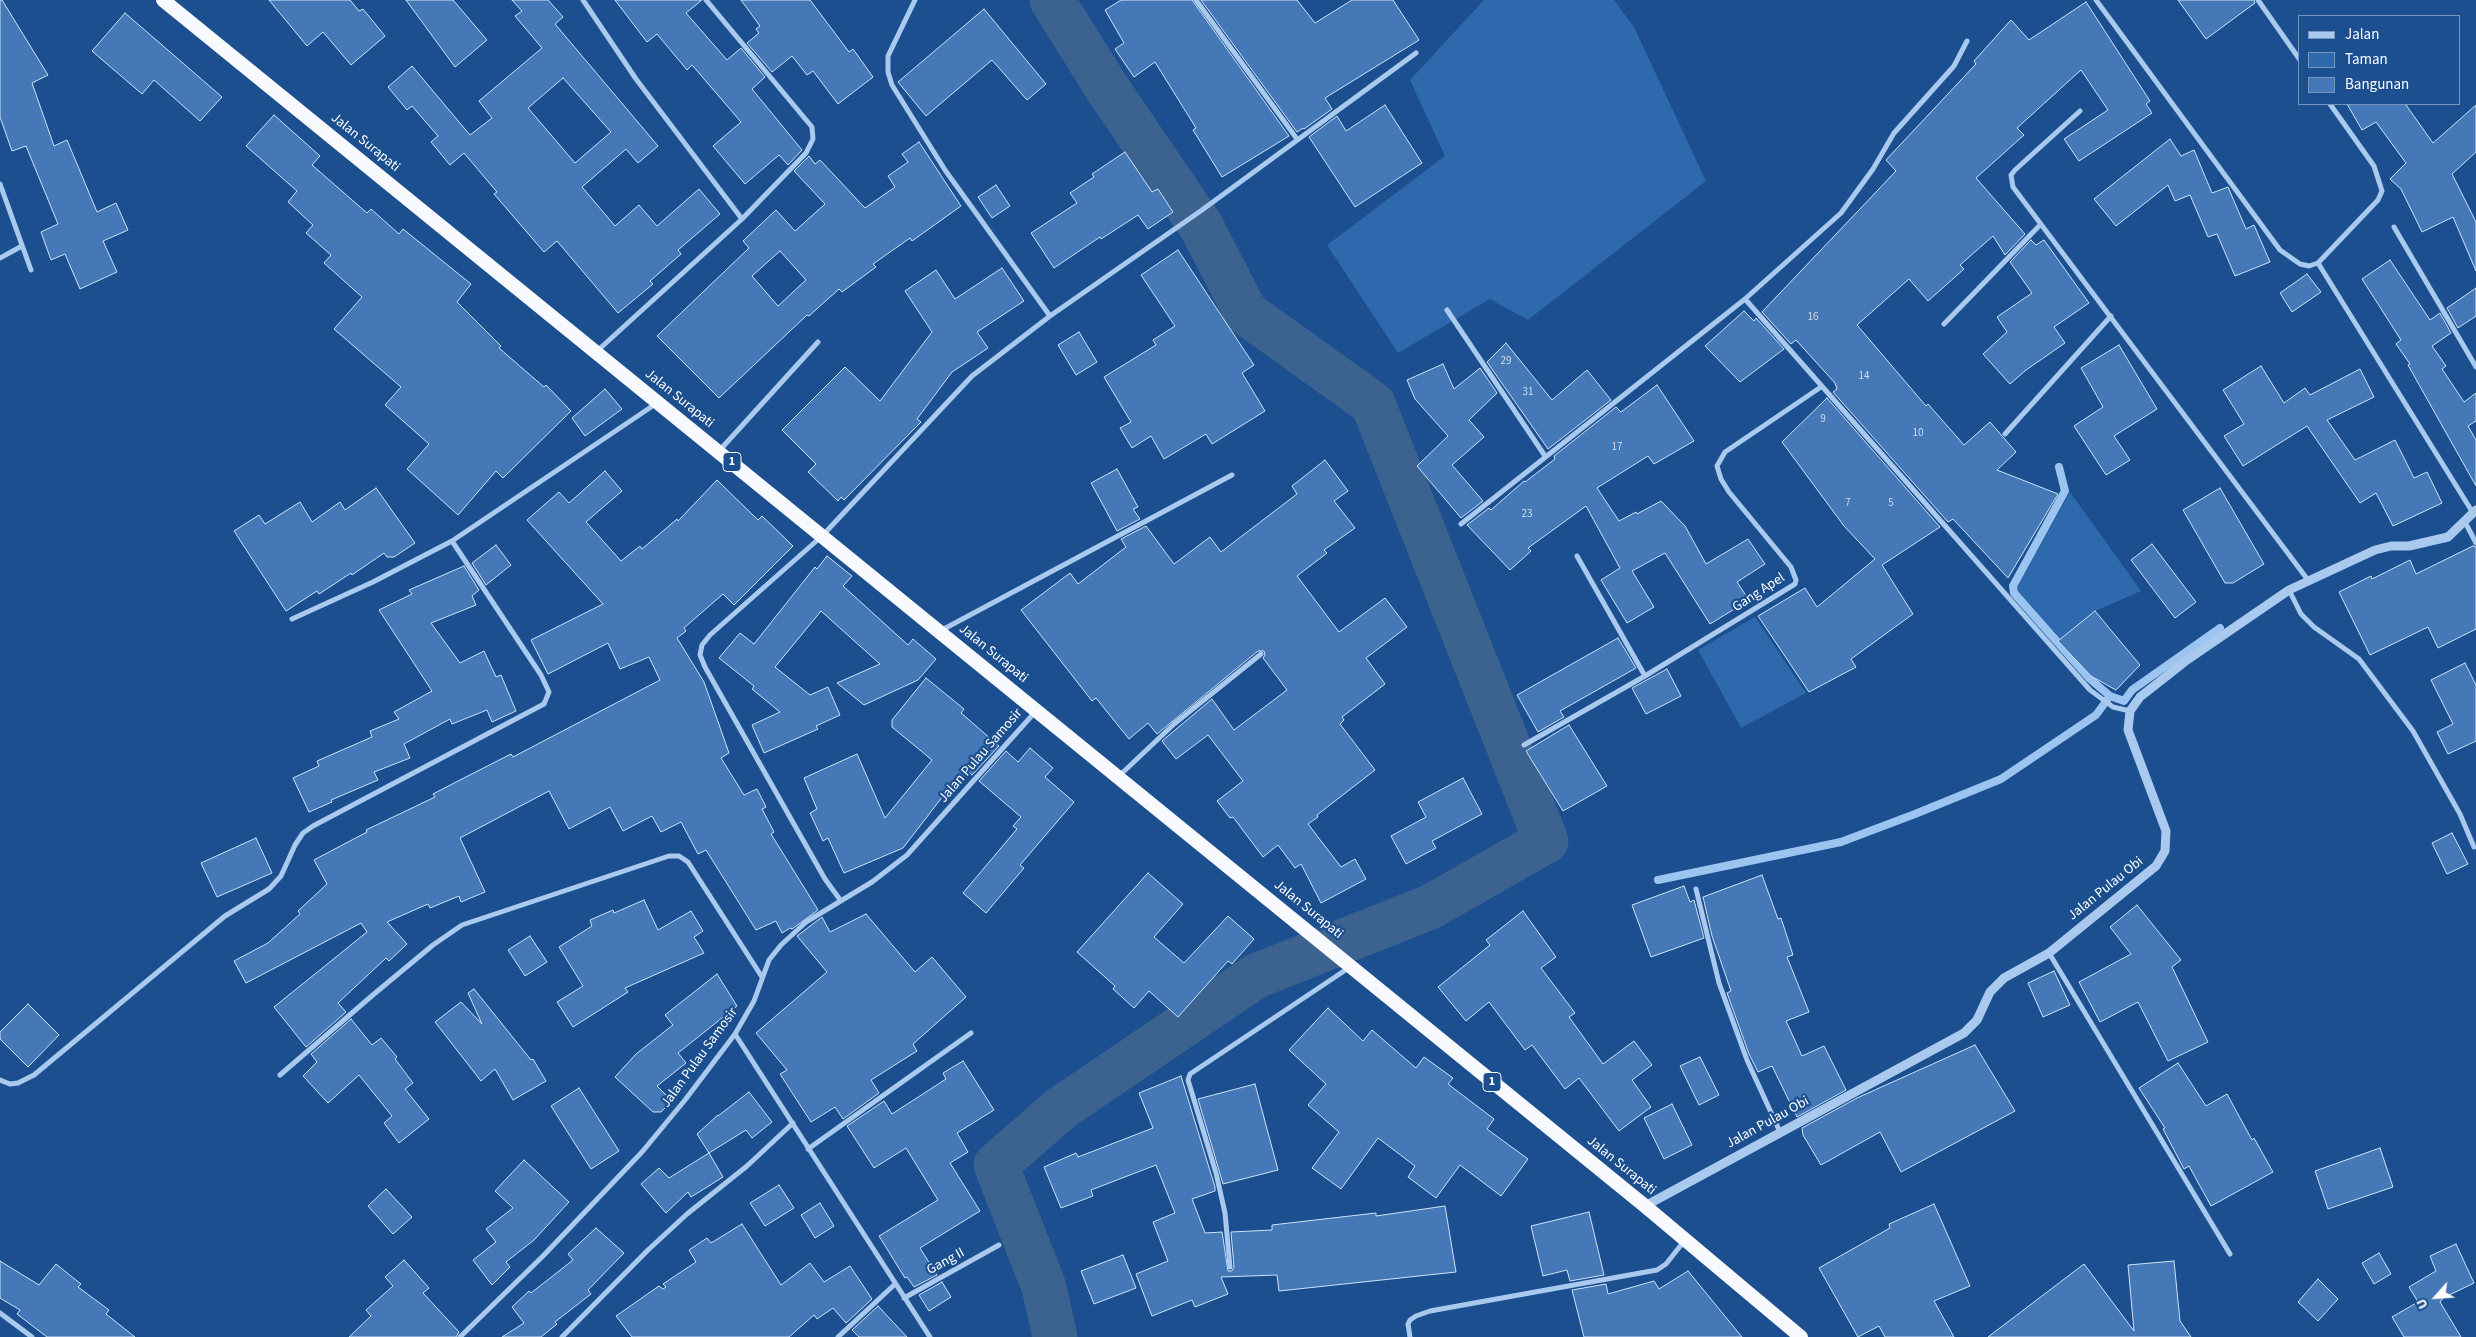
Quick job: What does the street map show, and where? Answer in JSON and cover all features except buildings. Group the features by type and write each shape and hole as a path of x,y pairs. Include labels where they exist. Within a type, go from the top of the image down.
{"highway":[{"name":"Jalan Surapati","path":"163,0 1645,1206 1801,1337"}],"street":[{"path":"583,0 636,79 742,219"},
{"path":"595,352 742,219 806,153 813,133 812,127 767,71 706,0"},
{"path":"915,0 888,56 888,72 892,85 945,170 1050,316"},
{"path":"1196,0 1296,139"},
{"path":"2096,0 2280,250 2300,264 2309,266 2318,262 2378,200 2382,191 2374,166 2331,105"},
{"path":"2258,0 2298,57"},
{"path":"1461,524 1745,299 1841,212 1873,170 1894,133 1954,66 1967,41"},
{"path":"841,901 811,853 705,668 700,655 702,645 710,634 822,536 972,376 1050,316 1202,210 1296,139 1416,53"},
{"path":"2080,111 2011,175 2013,187 2308,580"},
{"path":"0,184 32,270"},
{"path":"1944,324 2040,225"},
{"path":"2394,227 2476,366"},
{"path":"0,258 22,246"},
{"path":"1745,299 1821,387 2100,699 2113,707 2130,711 2140,697 2187,660 2289,590 2375,550 2391,546 2409,546 2448,537 2474,512 2318,262"},
{"path":"1447,310 1545,456"},
{"path":"2005,434 2111,316"},
{"path":"719,452 818,342"},
{"name":"Gang Apel","path":"1524,744 1645,676 1795,584 1796,580 1791,567 1730,492 1721,479 1717,466 1725,452 1821,387"},
{"path":"292,619 373,582 452,541 658,403"},
{"path":"939,631 1232,475"},
{"path":"2465,522 2476,543"},
{"path":"0,1080 10,1084 18,1083 34,1074 225,916 269,889 281,876 303,833 313,826 544,704 549,692 542,675 452,541"},
{"path":"1577,556 1645,676"},
{"path":"2289,590 2301,614 2314,628 2359,659 2413,731 2460,814 2474,847"},
{"path":"1118,777 1174,724 1261,654"},
{"name":"Jalan Pulau Samosir","path":"460,1337 543,1256 642,1152 685,1100 735,1034 754,1001 770,960 781,945 806,922 872,882 907,854 1036,710"},
{"name":"Jalan Pulau Obi","path":"1645,1206 1964,1033 1976,1020 1990,992 2004,978 2049,953 2156,866 2166,851 2166,831 2128,730 2130,711"},
{"path":"280,1075 433,945 462,925 669,856 679,856 688,862 762,977"},
{"path":"1696,890 1719,983 1747,1060 1780,1132"},
{"path":"2049,953 2230,1254"},
{"path":"1230,1267 1225,1213 1216,1174 1188,1080 1190,1074 1345,962"},
{"path":"808,1149 971,1033"},
{"path":"735,1034 894,1284 930,1337"},
{"path":"562,1337 648,1250 687,1214 747,1166 793,1123"},
{"path":"1410,1337 1408,1324 1410,1320 1430,1311 1657,1270 1666,1264 1685,1240"},
{"name":"Gang II","path":"904,1298 999,1245"},
{"path":"838,1337 894,1284"},
{"path":"0,1313 32,1337"}],"green space":[{"path":"1484,0 1614,0 1634,27 1706,181 1528,320 1490,299 1398,353 1327,245 1445,156 1410,80"},
{"path":"2070,492 2141,591 2095,611 2058,641 2015,591"},
{"path":"1755,617 1806,693 1741,728 1698,650"}],"waterway":[{"path":"1052,0 1107,88 1201,226 1246,313 1373,404 1546,841 1430,907 1256,976 1060,1109 996,1165 1044,1287 1055,1337"},
{"path":"2059,467 2065,491 2013,586 2014,593 2090,679 2110,696 2124,701 2132,690 2220,628"},
{"path":"1658,880 1841,842 2001,779 2096,715 2110,696"}]}
